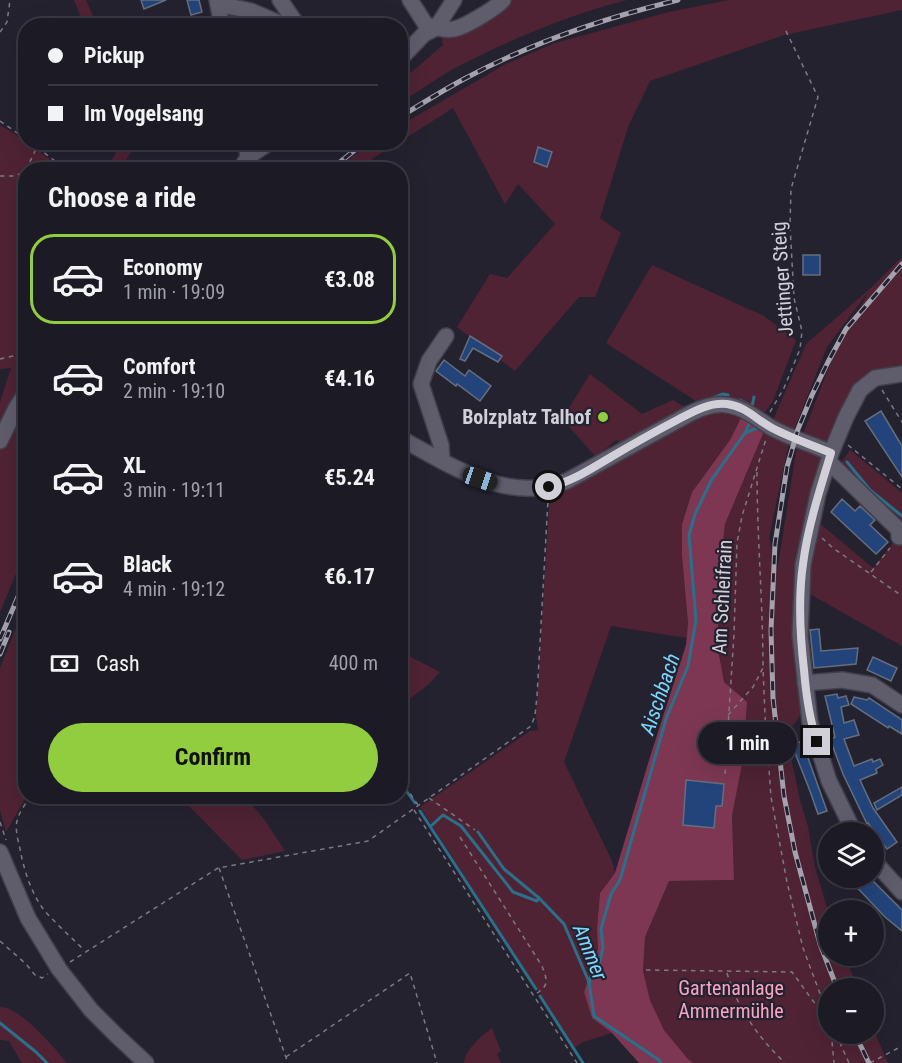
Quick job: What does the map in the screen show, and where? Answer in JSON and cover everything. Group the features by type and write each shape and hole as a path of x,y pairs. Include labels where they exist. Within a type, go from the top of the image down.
{"street":[{"path":"280,0 292,18"},
{"path":"410,0 426,25 454,30 490,11 503,0"},
{"path":"408,51 424,34 436,28 454,0"},
{"path":"220,18 217,2 267,18"},
{"path":"442,461 441,445 421,384 429,361 446,336"},
{"path":"849,822 829,781 810,722 800,636 802,565 818,494 830,457 860,390 875,378 902,374"},
{"path":"0,441 18,404"},
{"path":"408,442 442,461 495,484 527,488 549,487 576,477 691,413 710,406 728,404 738,407 830,457 899,530 899,537"},
{"path":"805,683 842,680 872,685 902,705"},
{"path":"0,852 28,918 59,969 91,1010 146,1063"},
{"path":"884,872 902,892"}],"path":[{"path":"0,32 7,22 10,0"},
{"name":"Jettinger Steig","path":"767,424 800,349 802,330 794,298 790,225 791,189 818,97 784,27"},
{"path":"0,121 18,133"},
{"path":"41,150 57,162"},
{"path":"0,176 18,174"},
{"path":"0,359 18,356"},
{"path":"875,378 902,422"},
{"name":"Am Schleifrain","path":"725,774 737,543 767,424"},
{"path":"838,437 902,489"},
{"path":"757,468 763,668 771,797 787,882 803,948 818,989"},
{"path":"0,941 35,975 42,978 218,868 368,841 531,726 537,696 549,487"},
{"path":"810,528 833,548 902,596"},
{"path":"871,573 899,537"},
{"path":"728,715 753,687 763,668"},
{"path":"408,791 418,806"},
{"path":"429,798 475,830"},
{"path":"25,804 16,824 17,837 28,878 45,910 85,951"},
{"path":"413,809 577,1063"},
{"path":"460,837 542,966 547,983 533,996"},
{"path":"218,868 288,1063"},
{"path":"645,970 792,972 818,1008"},
{"path":"726,972 738,1004 753,1027 784,1063"},
{"path":"286,1057 411,973 437,1063"},
{"path":"832,1044 834,1063"},
{"path":"840,1044 849,1063"},
{"path":"870,1063 902,1046"}],"green space":[{"path":"74,0 86,0 94,18 81,18"},
{"path":"511,0 627,0 539,29 496,48 455,68 408,98 408,75 443,45 441,34 492,15"},
{"path":"729,0 902,0 902,10 784,35 650,81 628,127 600,218 621,233 595,297 579,297 515,371 457,327 490,274 507,278 555,224 518,184 505,204 453,108 408,137 408,121 506,64 555,43 669,12"},
{"path":"0,125 18,137 18,150 38,150 54,162 18,162 18,393 0,426 0,402 11,368 0,369"},
{"path":"117,150 132,150 125,162 111,162"},
{"path":"361,150 386,150 370,162 345,162"},
{"name":"Gartenanlage Ammermühle","path":"902,257 902,367 876,369 856,384 808,508 802,713 786,735 808,827 818,888 821,888 825,900 818,900 818,966 849,966 854,978 818,978 818,1044 880,1044 888,1063 693,1063 664,1030 650,1000 643,972 645,937 669,881 734,880 732,816 743,759 718,649 718,585 725,524 765,429 770,427 806,344 873,286","holes":["869,291 831,362 796,452 777,572 769,538 789,442 827,347"]},
{"path":"652,265 764,316 796,340 773,401 762,416 735,399 696,401 606,343"},
{"name":"Bolzplatz Talhof","path":"590,374 642,414 673,400 685,407 622,444 616,440 596,457 562,419"},
{"path":"717,408 744,412 730,440 692,492 682,524 687,638 611,626 564,762 612,861 615,873 600,893 598,949 584,992 592,1018 612,1033 583,1042 575,1048 420,807 530,731 538,730 536,716 550,493"},
{"path":"18,411 18,569 0,612 0,451"},
{"path":"850,450 902,493 902,527 841,463"},
{"path":"818,522 873,568 897,538 902,542 902,646 808,593"},
{"path":"18,623 18,804 22,804 6,832 0,810 0,668"},
{"path":"408,656 440,672 428,685 408,700"},
{"path":"187,804 251,804 285,851 242,860"},
{"path":"0,1007 17,1013 26,1020 46,1038 67,1063 22,1063 9,1041 0,1040"},
{"path":"492,1028 501,1051 497,1054 501,1063 464,1063 470,1048"}],"shaded area":[{"path":"744,412 765,429 725,524 718,585 718,649 724,682 747,702 743,759 732,816 734,880 669,881 645,937 643,971 650,1000 664,1030 693,1063 639,1063 612,1033 592,1018 584,992 598,949 600,893 615,873 686,645 688,623 682,556 682,524 692,492 730,440"}],"building":[{"path":"141,0 166,0 144,9"},
{"path":"187,0 199,0 202,12 191,15"},
{"path":"538,147 552,152 547,167 534,162"},
{"path":"803,255 820,255 820,275 803,275"},
{"path":"470,336 502,356 498,362 473,348 465,361 460,359"},
{"path":"444,360 465,376 469,370 491,386 480,401 436,371"},
{"path":"881,411 902,446 902,477 865,421"},
{"path":"842,499 855,511 860,506 875,520 870,525 888,542 876,554 831,512"},
{"path":"819,629 821,651 858,648 856,664 814,668 810,630"},
{"path":"873,657 897,668 891,681 867,670"},
{"path":"837,694 838,698 846,696 849,705 841,707 844,723 854,720 859,735 844,739 854,766 872,759 873,762 880,759 883,765 876,769 877,773 860,780 873,808 883,822 866,822 843,774 830,739 835,737 825,696"},
{"path":"854,697 867,700 869,698 902,720 902,734 889,726 888,728 851,704"},
{"path":"704,728 719,729 718,752 703,752"},
{"path":"802,741 827,811 818,814 793,745"},
{"path":"686,780 724,784 722,806 716,806 714,828 683,825"},
{"path":"902,787 902,795 877,810 874,803"},
{"path":"884,824 897,842 887,849 884,845"},
{"path":"857,888 880,888 902,910 902,931 884,916 884,900 869,900"}],"waterway":[{"path":"710,399 723,394 728,395"},
{"path":"740,400 752,406 754,397"},
{"name":"Aischbach","path":"589,982 600,961 603,947 601,929 611,894 620,880 666,719 688,666 696,620 689,535 695,514 712,479 745,433 750,422"},
{"name":"Aischbach","path":"745,433 757,428"},
{"name":"Aischbach","path":"847,462 870,490 902,516"},
{"name":"Ammer","path":"408,793 415,803"},
{"name":"Ammer","path":"420,811 536,989"},
{"name":"Ammer","path":"431,826 443,815 461,826 513,892 537,901 539,898"},
{"name":"Ammer","path":"478,832 504,869 539,898 564,924 589,982 594,1016 661,1063"},
{"name":"Ammer","path":"540,996 583,1063"},
{"path":"0,1023 47,1063"}],"railway":[{"path":"408,112 464,79 515,54 595,23 678,0"},
{"path":"340,162 355,150"},
{"path":"833,978 820,944 795,852 784,796 773,698 771,630 775,544 787,467 798,429 812,395 846,329 902,264"},
{"path":"0,639 18,597"},
{"path":"0,654 9,632"},
{"path":"860,1044 869,1063"}],"place":[{"name":"Bolzplatz Talhof","path":"603,417"}],"route":[{"path":"549,487 576,477 691,413 719,404 744,409 770,427 831,453 818,494 802,565 800,636 810,722 817,742"}]}
